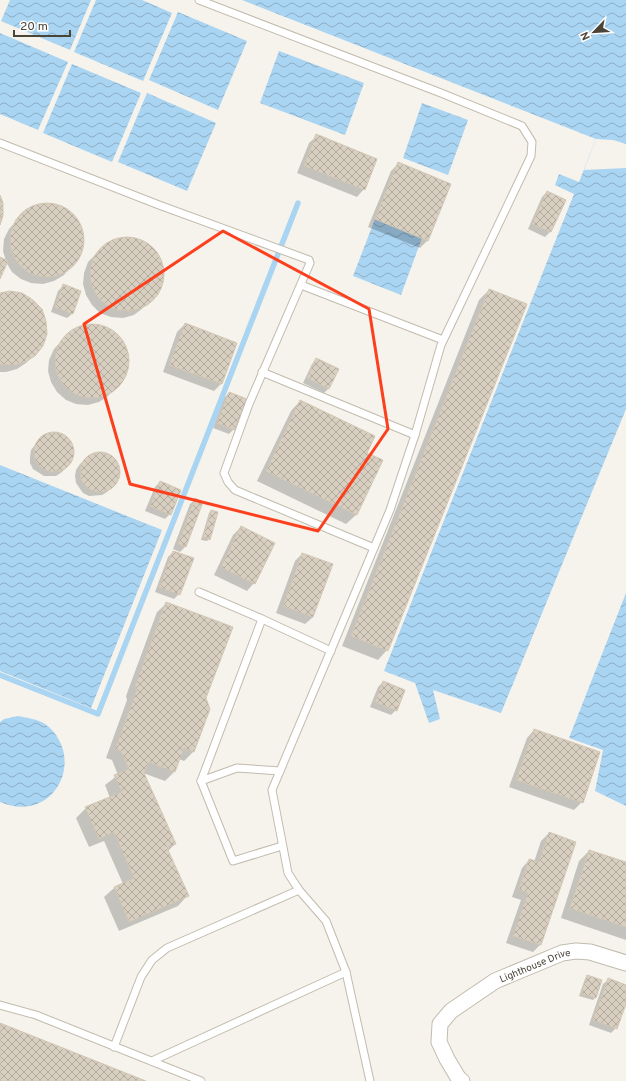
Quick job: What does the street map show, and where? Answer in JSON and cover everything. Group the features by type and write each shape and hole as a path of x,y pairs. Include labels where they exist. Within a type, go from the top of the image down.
{"street":[{"name":"Lighthouse Drive","path":"462,1081 459,1079 447,1060 439,1042 440,1024 451,1011 495,981 562,953 576,951 590,952 626,963"}],"lane":[{"path":"199,0 426,87 522,126 532,142 531,156 443,340 415,435 390,510 272,790 288,873 299,890 326,921 346,972 370,1081"},
{"path":"0,143 159,205 310,261 248,404 224,473 228,482 235,490 374,548"},
{"path":"300,285 443,340"},
{"path":"262,372 415,435"},
{"path":"199,592 331,651"},
{"path":"262,619 200,781 233,861 282,846"},
{"path":"200,781 237,768 280,771"},
{"path":"114,1047 141,977 152,960 167,948 299,890"},
{"path":"152,1061 346,972"},
{"path":"0,1005 36,1015 201,1081"}],"highlighted area":[{"path":"223,231 369,309 388,429 318,531 130,484 84,324"}],"water":[{"path":"10,0 91,0 70,50 1,21"},
{"path":"96,0 142,0 172,13 143,81 74,52"},
{"path":"242,0 626,0 626,409 501,713 433,690 440,719 429,723 415,683 384,671 574,194 555,185 559,174 579,182 596,139"},
{"path":"178,12 247,41 218,110 149,80"},
{"path":"0,33 68,62 38,130 0,114"},
{"path":"279,51 364,83 345,135 260,103"},
{"path":"72,64 141,93 112,162 43,133"},
{"path":"147,93 216,123 187,191 118,162"},
{"path":"422,103 468,120 448,175 403,158"},
{"path":"375,219 422,238 401,295 353,276"},
{"path":"0,465 162,530 91,708 0,671"},
{"path":"626,593 626,806 595,791 603,750 569,738"},
{"path":"18,716 39,721 49,727 59,740 65,760 61,780 56,789 49,797 26,807 8,805 0,802 0,722 4,719"}],"pier":[{"path":"596,139 613,140 626,144 626,168 584,170"}],"building":[{"path":"316,134 377,159 365,190 304,166"},
{"path":"398,162 451,184 428,241 375,219"},
{"path":"547,191 566,200 551,232 532,224"},
{"path":"0,195 3,203 3,216 0,225"},
{"path":"47,203 61,206 73,214 81,226 84,240 81,254 73,266 61,274 47,277 33,274 21,266 13,254 10,240 13,226 21,214 33,206"},
{"path":"127,237 141,240 153,248 161,260 164,274 161,288 153,300 141,308 127,311 113,308 101,300 93,288 90,274 93,260 101,248 113,240"},
{"path":"0,257 8,261 0,279"},
{"path":"63,284 81,291 73,314 55,307"},
{"path":"489,289 527,304 388,651 351,636"},
{"path":"10,291 22,293 33,300 42,309 46,321 47,334 43,346 35,356 25,362 14,365 0,364 0,293"},
{"path":"185,323 237,343 222,384 169,365"},
{"path":"92,324 106,327 118,335 126,347 129,361 126,375 118,387 106,395 92,398 78,395 66,387 58,375 55,361 58,347 66,335 78,327"},
{"path":"316,358 339,369 329,389 307,378"},
{"path":"229,392 247,399 235,430 217,423"},
{"path":"300,400 375,436 367,453 383,460 357,515 266,471"},
{"path":"58,432 65,435 71,441 74,452 73,460 65,469 58,472 50,472 43,469 35,460 34,448 37,441 46,433"},
{"path":"104,452 111,455 117,461 120,472 119,480 111,489 104,492 96,492 89,489 81,480 80,468 83,461 92,453"},
{"path":"160,481 181,490 171,515 150,506"},
{"path":"195,498 203,502 186,547 178,544"},
{"path":"211,510 218,512 210,540 203,537"},
{"path":"241,526 275,543 255,584 221,567"},
{"path":"173,551 194,558 180,595 159,587"},
{"path":"302,553 333,564 313,617 283,606"},
{"path":"166,602 233,627 206,698 210,709 194,752 184,748 175,772 149,762 144,773 176,844 167,848 189,896 129,922 114,887 134,878 114,832 99,839 85,807 122,792 114,775 129,769 121,751 115,749 137,690 135,686"},
{"path":"383,681 405,690 397,711 375,702"},
{"path":"534,729 600,752 583,803 516,780"},
{"path":"549,832 576,842 541,945 513,936 528,893 519,889 529,859 539,862"},
{"path":"589,850 626,862 626,927 570,908"},
{"path":"587,975 602,980 596,998 581,994"},
{"path":"608,978 626,985 626,1004 617,1029 593,1020"},
{"path":"0,1023 146,1081 0,1081"}],"waterway":[{"path":"0,675 98,714 298,203"}]}
